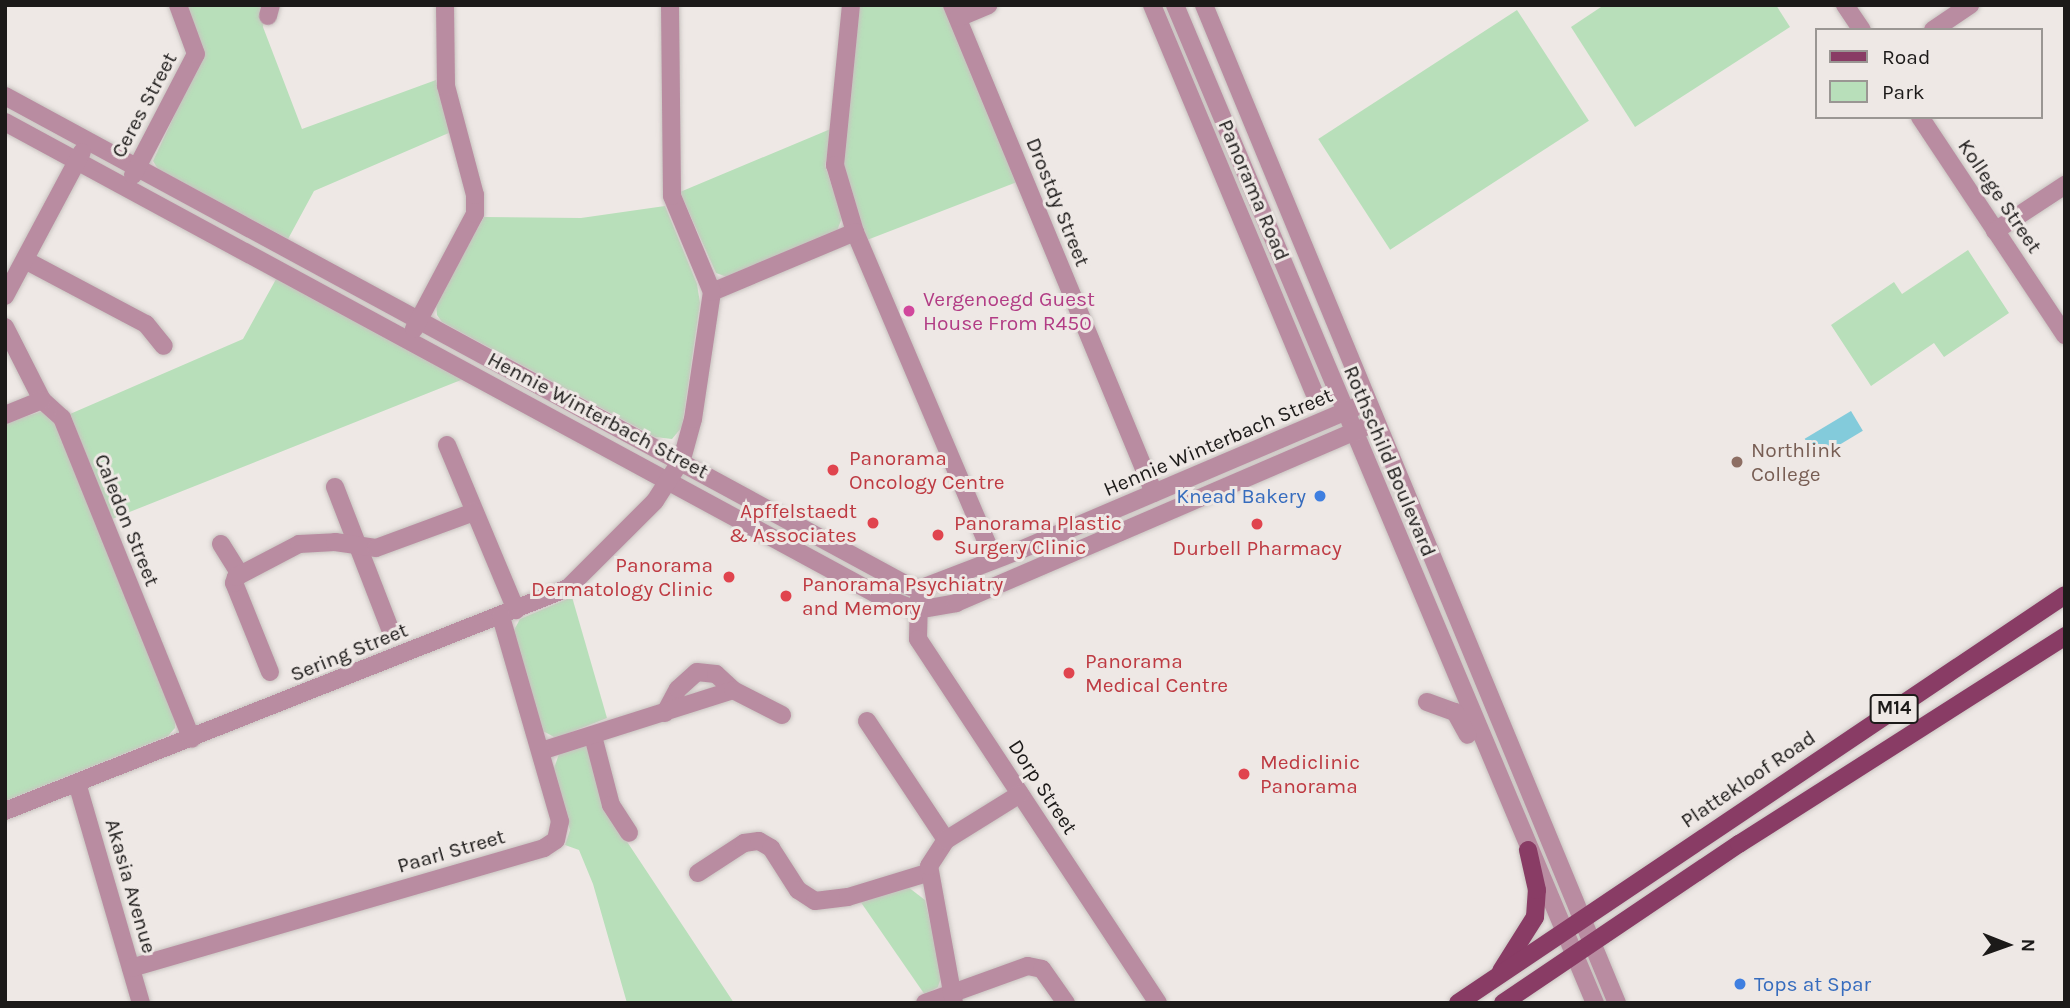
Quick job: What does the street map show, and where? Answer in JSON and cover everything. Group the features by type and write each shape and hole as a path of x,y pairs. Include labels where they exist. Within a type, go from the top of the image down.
{"main road":[{"name":"Plattekloof Road","path":"1458,1003 2065,595"},
{"name":"M14","path":"1503,1003 1739,844 2065,636"},
{"path":"1494,979 1529,933 1535,918 1537,890 1528,850"}],"street":[{"name":"Ceres Street","path":"128,186 196,54 178,5"},
{"path":"409,339 471,224 475,204 446,86 445,5"},
{"path":"670,5 672,196 712,292 855,232"},
{"path":"851,5 835,165 855,232 994,559"},
{"path":"955,12 988,5"},
{"name":"Panorama Road","path":"1152,5 1314,392"},
{"name":"Rothschild Boulevard","path":"1175,5 1505,797 1595,1003"},
{"name":"Rothschild Boulevard","path":"1204,5 1618,1003"},
{"path":"1845,5 1861,28"},
{"path":"1936,28 1970,5"},
{"name":"Drostdy Street","path":"955,12 1154,493"},
{"name":"Hennie Winterbach Street","path":"5,96 138,165 418,320 682,459 902,584 922,588 1368,402"},
{"name":"Kollege Street","path":"1921,119 2065,335"},
{"name":"Hennie Winterbach Street","path":"5,122 671,480 880,596 917,610"},
{"path":"5,296 88,139"},
{"path":"1995,230 2065,185"},
{"path":"25,260 146,324 164,346"},
{"name":"Sering Street","path":"5,811 509,613 575,584 671,480 682,459 693,419 712,292"},
{"name":"Caledon Street","path":"5,327 42,400 62,418 192,739"},
{"path":"5,415 42,400"},
{"path":"917,610 956,603 1354,434 1376,422"},
{"name":"Paarl Street","path":"131,968 551,845 561,827 509,613 474,512 447,445"},
{"path":"335,487 361,546 390,629"},
{"path":"270,672 234,583 240,574 299,544 335,541 361,546 389,545 474,512"},
{"path":"221,544 240,574"},
{"name":"Dorp Street","path":"922,588 917,610 918,639 1158,1003"},
{"path":"665,713 678,689 697,672 716,674 733,690 782,715"},
{"path":"541,751 733,690"},
{"path":"1427,702 1455,712 1486,773 1505,797"},
{"path":"867,721 946,839"},
{"path":"593,736 611,805 629,833"},
{"name":"Akasia Avenue","path":"77,783 141,1003"},
{"path":"952,997 927,873 932,857 946,839 1020,794"},
{"path":"698,873 744,843 759,841 771,848 798,890 815,901 848,897 927,873"},
{"path":"925,1003 952,997 1021,967 1036,967 1066,1003"}],"green space":[{"path":"187,5 266,5 263,27 302,129 436,80 451,132 314,191 288,239 158,169 153,161 204,52"},
{"path":"860,5 944,5 1017,182 867,240 843,166"},
{"path":"1604,5 1776,5 1790,27 1635,127 1571,27"},
{"path":"1517,10 1589,121 1390,250 1318,139"},
{"path":"833,128 825,165 842,218 837,231 727,277 716,273 680,192"},
{"path":"665,206 697,284 700,303 682,427 672,439 655,437 442,322 437,315 436,303 484,217 581,218"},
{"path":"1968,250 2009,313 1944,357 1934,343 1871,386 1831,325 1894,282 1902,294"},
{"path":"280,272 466,378 112,519 70,414 243,339"},
{"path":"43,411 54,418 175,716 175,728 168,736 5,801 5,423"},
{"path":"572,597 607,718 556,738 541,730 513,632 520,619"},
{"path":"586,745 606,810 734,1003 627,1003 593,884 579,850 565,845 570,830 553,771 559,754"},
{"path":"908,887 925,900 942,974 938,987 925,995 860,901"}],"water":[{"path":"1851,411 1863,431 1817,459 1805,439"}],"place":[{"name":"Vergenoegd Guest House From R450","path":"909,311"},
{"name":"Northlink College","path":"1737,462"},
{"name":"Panorama Oncology Centre","path":"833,470"},
{"name":"Knead Bakery","path":"1320,496"},
{"name":"Apffelstaedt & Associates","path":"873,523"},
{"name":"Durbell Pharmacy","path":"1257,524"},
{"name":"Panorama Plastic Surgery Clinic","path":"938,535"},
{"name":"Panorama Dermatology Clinic","path":"729,577"},
{"name":"Panorama Psychiatry and Memory","path":"786,596"},
{"name":"Panorama Medical Centre","path":"1069,673"},
{"name":"Mediclinic Panorama","path":"1244,774"},
{"name":"Tops at Spar","path":"1740,984"}]}
